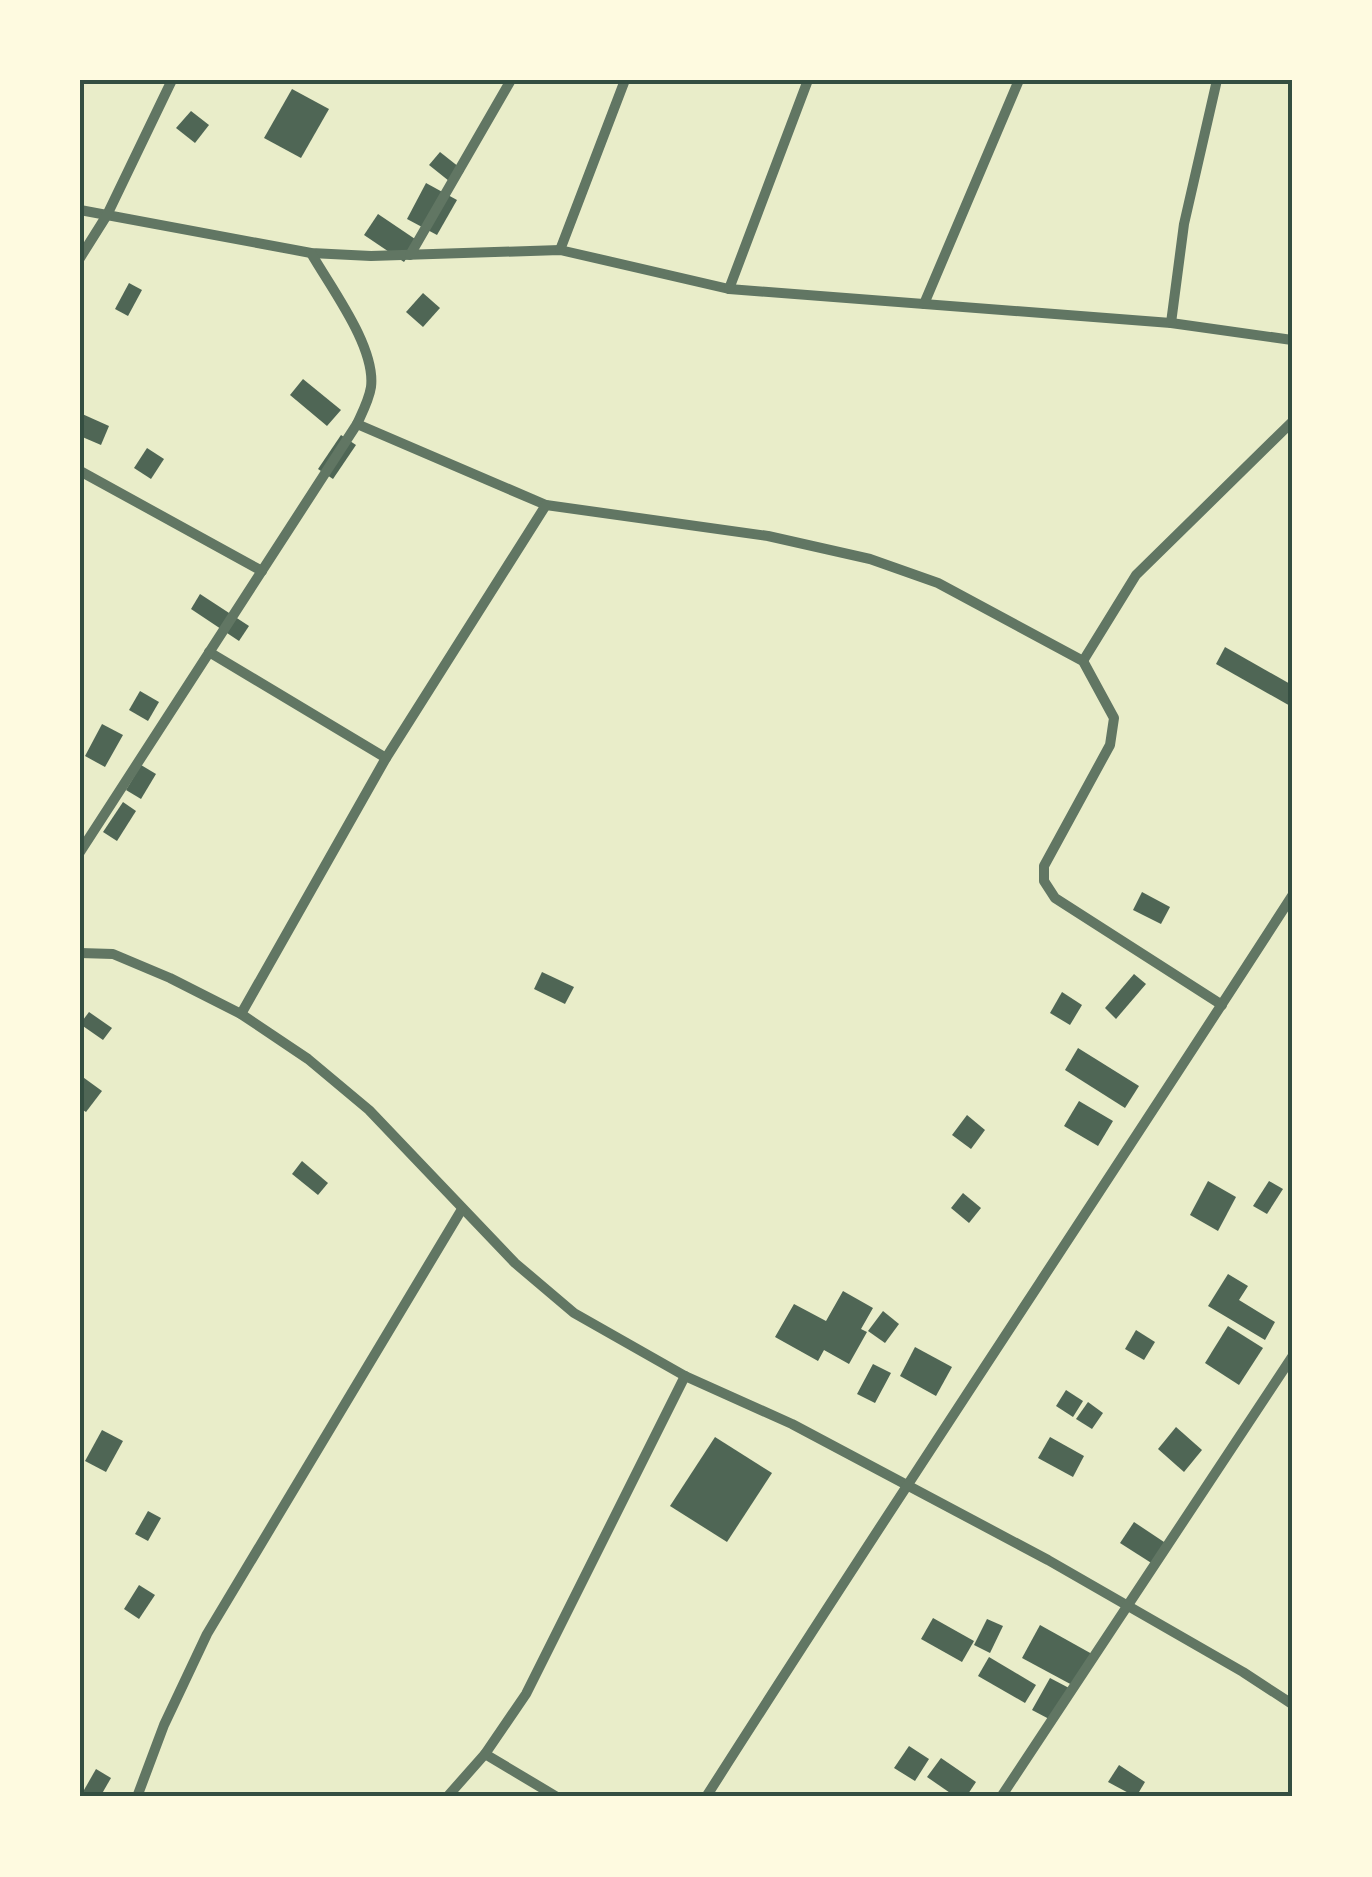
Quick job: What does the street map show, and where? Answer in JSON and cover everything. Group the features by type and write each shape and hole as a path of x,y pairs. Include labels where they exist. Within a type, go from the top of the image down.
{"street":[{"path":"80,258 107,214 172,80"},
{"path":"410,255 510,80"},
{"path":"560,250 625,80"},
{"path":"729,289 808,80"},
{"path":"924,304 1018,80"},
{"path":"1171,323 1184,224 1217,80"},
{"path":"80,210 311,253 410,255 560,250 729,289 1171,323 1292,340"},
{"path":"80,852 357,424 371,390 366,350 311,253"},
{"path":"1083,661 1136,575 1292,422"},
{"path":"357,424 546,504 768,536 870,560 938,583 1083,661 1114,718 1110,746 1044,866 1044,881 1055,898 1222,1005"},
{"path":"80,471 262,571"},
{"path":"240,1014 386,758 546,504"},
{"path":"209,652 386,758"},
{"path":"706,1797 905,1484 980,1376 1292,896"},
{"path":"80,953 113,954 170,978 240,1014 308,1059 369,1110 515,1264 574,1313 685,1376 792,1424 905,1484 1128,1606 1292,1704"},
{"path":"137,1797 164,1725 207,1634 462,1209"},
{"path":"1001,1797 1292,1357"},
{"path":"447,1797 484,1754 526,1694 685,1376"},
{"path":"484,1754 557,1797"}],"building":[{"path":"292,89 329,109 301,158 264,138"},
{"path":"191,111 209,125 195,143 176,128"},
{"path":"440,152 464,171 454,185 429,165"},
{"path":"426,183 457,200 437,235 407,219"},
{"path":"378,214 418,241 404,262 364,235"},
{"path":"129,283 142,290 128,316 115,309"},
{"path":"423,293 440,308 423,327 406,312"},
{"path":"303,379 341,410 327,426 290,395"},
{"path":"80,413 109,426 101,445 80,436"},
{"path":"341,435 356,445 333,479 318,469"},
{"path":"147,448 164,459 151,479 134,468"},
{"path":"200,594 249,626 239,641 191,609"},
{"path":"1225,647 1292,685 1292,707 1216,664"},
{"path":"140,691 159,702 148,721 129,710"},
{"path":"102,724 123,735 105,767 85,756"},
{"path":"141,765 156,774 141,799 126,790"},
{"path":"123,802 136,811 117,841 103,832"},
{"path":"1142,892 1170,907 1161,924 1133,910"},
{"path":"542,972 574,987 565,1004 534,989"},
{"path":"1134,974 1146,984 1116,1019 1105,1008"},
{"path":"1062,992 1082,1005 1070,1025 1050,1013"},
{"path":"89,1012 112,1028 103,1040 80,1024"},
{"path":"1078,1048 1139,1086 1125,1108 1065,1070"},
{"path":"80,1075 102,1091 86,1112 80,1108"},
{"path":"1079,1101 1113,1121 1098,1146 1064,1126"},
{"path":"967,1115 985,1130 971,1149 952,1135"},
{"path":"302,1161 328,1183 318,1195 292,1174"},
{"path":"1208,1181 1236,1197 1218,1231 1190,1215"},
{"path":"1269,1181 1283,1189 1267,1214 1253,1206"},
{"path":"963,1193 981,1208 969,1223 951,1208"},
{"path":"1228,1274 1248,1286 1239,1300 1275,1322 1265,1340 1208,1306"},
{"path":"843,1291 873,1308 861,1329 867,1332 849,1364 824,1350 818,1361 775,1337 794,1304 826,1321"},
{"path":"883,1311 899,1324 885,1343 868,1331"},
{"path":"1228,1326 1263,1348 1239,1385 1205,1363"},
{"path":"1136,1330 1155,1342 1144,1360 1125,1349"},
{"path":"915,1347 952,1367 936,1396 900,1376"},
{"path":"873,1364 891,1373 875,1403 857,1394"},
{"path":"1066,1390 1083,1401 1073,1417 1056,1406"},
{"path":"1088,1402 1103,1413 1092,1429 1076,1419"},
{"path":"1176,1427 1202,1450 1184,1472 1158,1449"},
{"path":"102,1430 123,1441 106,1472 85,1461"},
{"path":"715,1437 772,1473 727,1542 670,1506"},
{"path":"1050,1437 1084,1456 1073,1477 1038,1458"},
{"path":"148,1511 161,1518 148,1541 135,1534"},
{"path":"1134,1522 1170,1546 1156,1566 1120,1543"},
{"path":"139,1585 155,1595 139,1619 124,1609"},
{"path":"933,1618 974,1641 962,1662 921,1639"},
{"path":"987,1619 1003,1626 990,1653 974,1645"},
{"path":"1040,1625 1092,1654 1074,1686 1022,1658"},
{"path":"989,1657 1036,1685 1025,1703 978,1676"},
{"path":"1050,1678 1069,1688 1051,1720 1032,1710"},
{"path":"909,1746 929,1759 915,1781 894,1768"},
{"path":"941,1758 976,1782 966,1797 956,1797 927,1777"},
{"path":"1119,1765 1145,1782 1136,1797 1108,1782"},
{"path":"96,1769 111,1778 100,1797 80,1797"}]}
